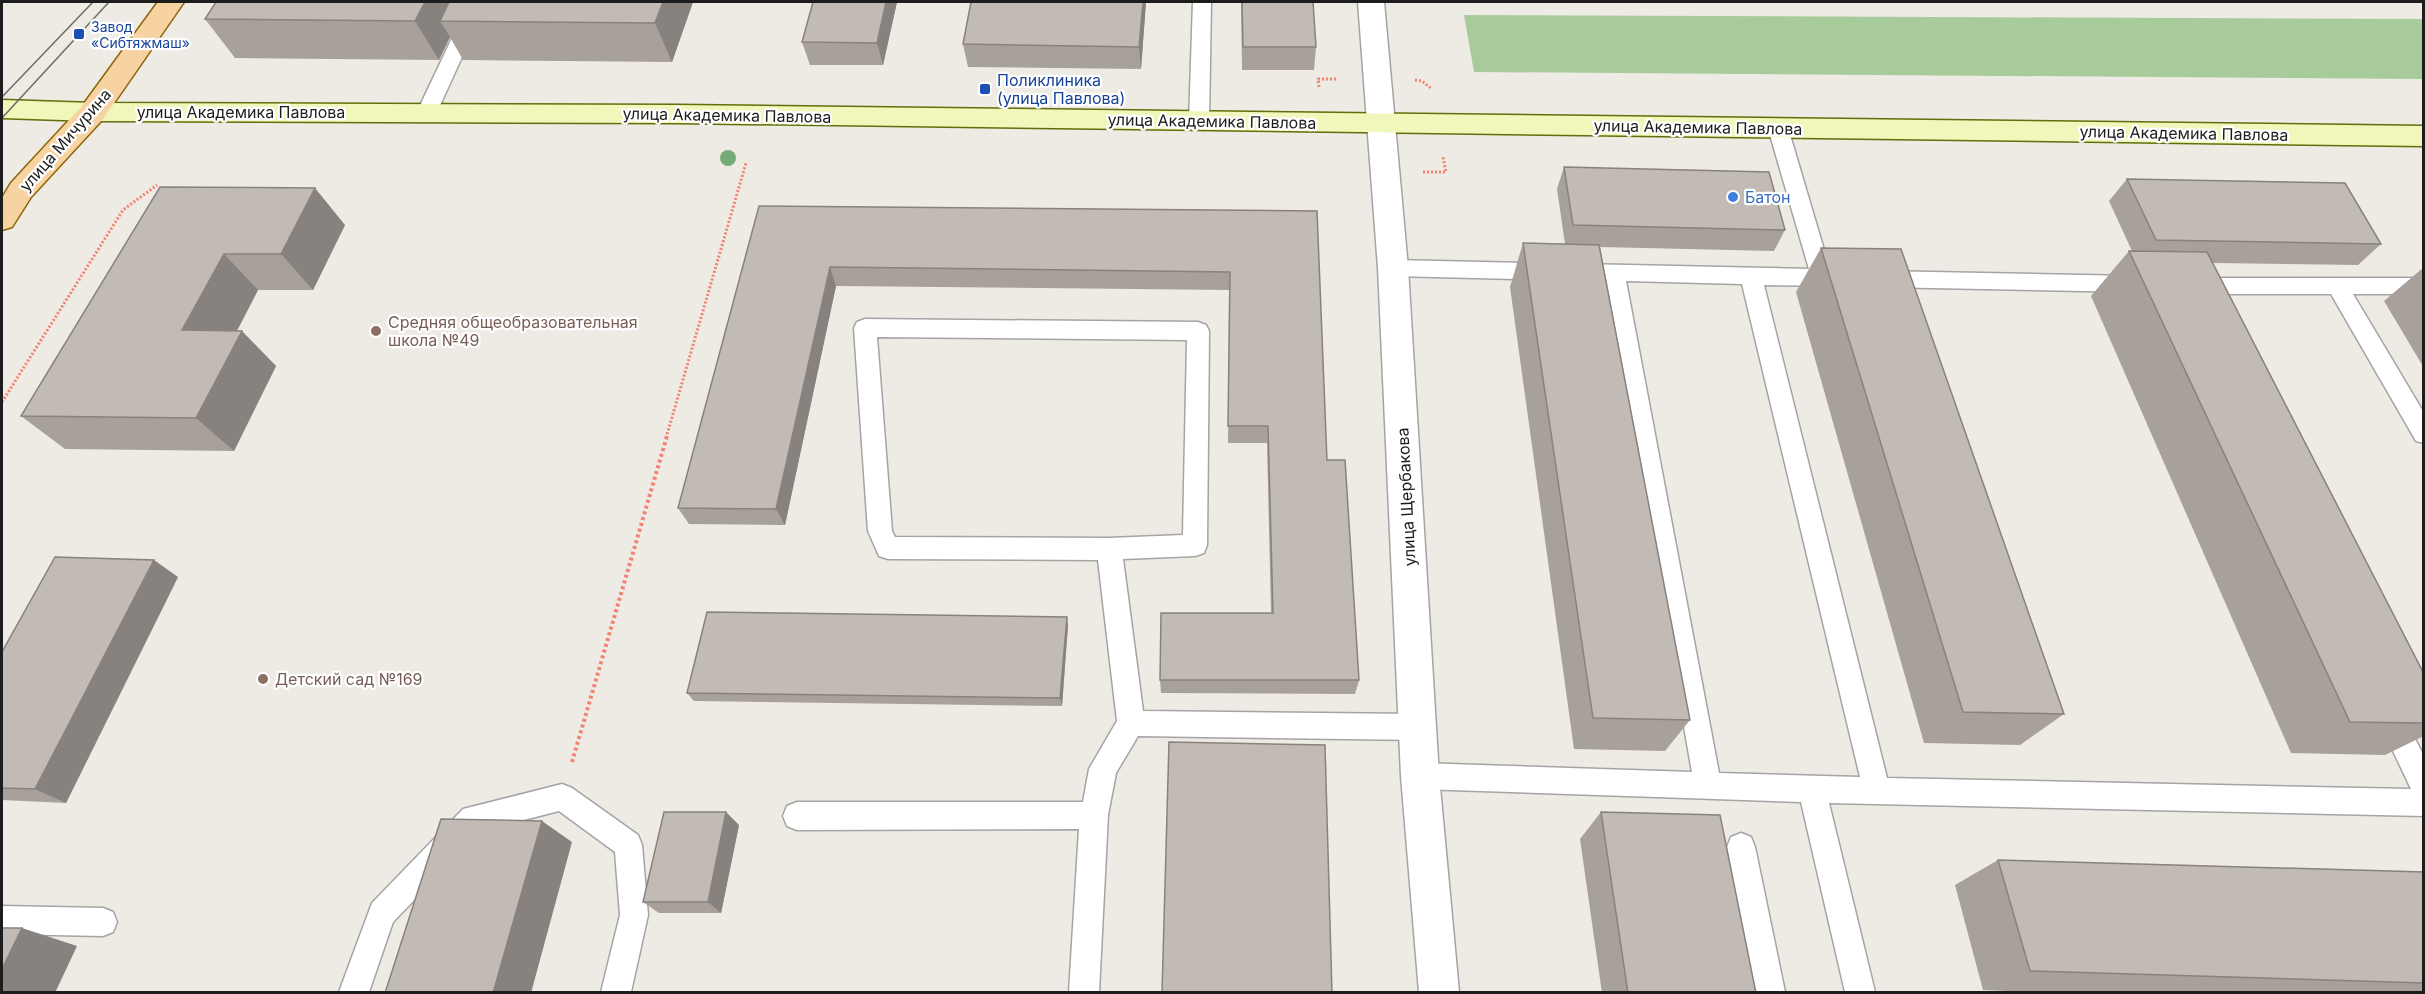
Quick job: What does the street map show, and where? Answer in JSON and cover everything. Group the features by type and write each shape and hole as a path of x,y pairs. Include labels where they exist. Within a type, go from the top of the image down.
{"main road":[{"name":"улица Мичурина","path":"2,220 21,190 93,112 171,2"},
{"name":"улица Академика Павлова","path":"2,109 93,112 427,112 2424,136"}],"street":[{"name":"улица Щербакова","path":"1371,2 1393,268 1420,776 1439,993"}],"lane":[{"path":"427,112 478,2"},
{"path":"1199,121 1202,2"},
{"path":"1778,128 1822,278"},
{"path":"1393,268 1822,278 2175,291 2424,286"},
{"path":"1614,274 1708,785"},
{"path":"1751,276 1877,791"},
{"path":"2337,286 2424,434"},
{"path":"865,328 1198,331 1195,545 1109,549 888,548 880,531 865,328"},
{"path":"1084,993 1094,815 1103,769 1131,723 1109,549"},
{"path":"2377,690 2424,786"},
{"path":"1131,723 1418,727"},
{"path":"1420,776 1877,791 2424,803"},
{"path":"1812,789 1860,993"},
{"path":"354,993 382,913 473,819 562,797 628,844 634,915 616,993"},
{"path":"797,816 1094,815"},
{"path":"1741,847 1770,993"},
{"path":"2,920 103,922"}],"path":[{"path":"1320,87 1318,79 1338,79"},
{"path":"1408,80 1422,81 1434,91"},
{"path":"1419,172 1446,172 1442,154"},
{"path":"562,797 746,164"},
{"path":"2,402 123,210 157,185"}],"green space":[{"path":"1464,15 2423,19 2423,79 1474,72"}],"building":[{"path":"216,2 425,2 415,21 205,19"},
{"path":"449,2 663,2 655,23 440,21"},
{"path":"813,2 886,2 877,43 802,42"},
{"path":"971,2 1143,2 1139,47 963,44"},
{"path":"1242,2 1313,2 1316,47 1243,47"},
{"path":"1564,167 1769,172 1785,230 1573,225"},
{"path":"2127,179 2345,183 2381,244 2156,240"},
{"path":"160,187 315,188 281,254 224,254 182,330 242,331 196,418 21,416"},
{"path":"759,206 1317,211 1327,460 1345,460 1359,680 1160,680 1161,613 1273,613 1268,426 1228,426 1230,272 830,267 776,509 678,508"},
{"path":"1523,243 1599,245 1690,720 1593,718"},
{"path":"1821,248 1901,249 2064,714 1963,712"},
{"path":"2129,251 2207,252 2424,674 2424,723 2350,722"},
{"path":"55,557 154,560 35,789 2,788 2,652"},
{"path":"707,612 1067,617 1060,698 687,693"},
{"path":"1169,742 1325,745 1332,993 1162,993"},
{"path":"664,812 726,812 708,902 643,902"},
{"path":"1601,812 1720,815 1756,993 1628,993"},
{"path":"441,819 542,821 493,993 385,993"},
{"path":"1998,860 2424,872 2424,983 2030,971"},
{"path":"2,928 22,928 2,969"}],"tram line":[{"path":"2,97 93,2"},
{"path":"2,118 109,2"}],"place":[{"name":"Завод «Сибтяжмаш»","path":"79,34"},
{"name":"Поликлиника (улица Павлова)","path":"985,89"},
{"name":"Батон","path":"1733,197"},
{"name":"Средняя общеобразовательная школа №49","path":"376,331"},
{"name":"Детский сад №169","path":"263,679"}]}
